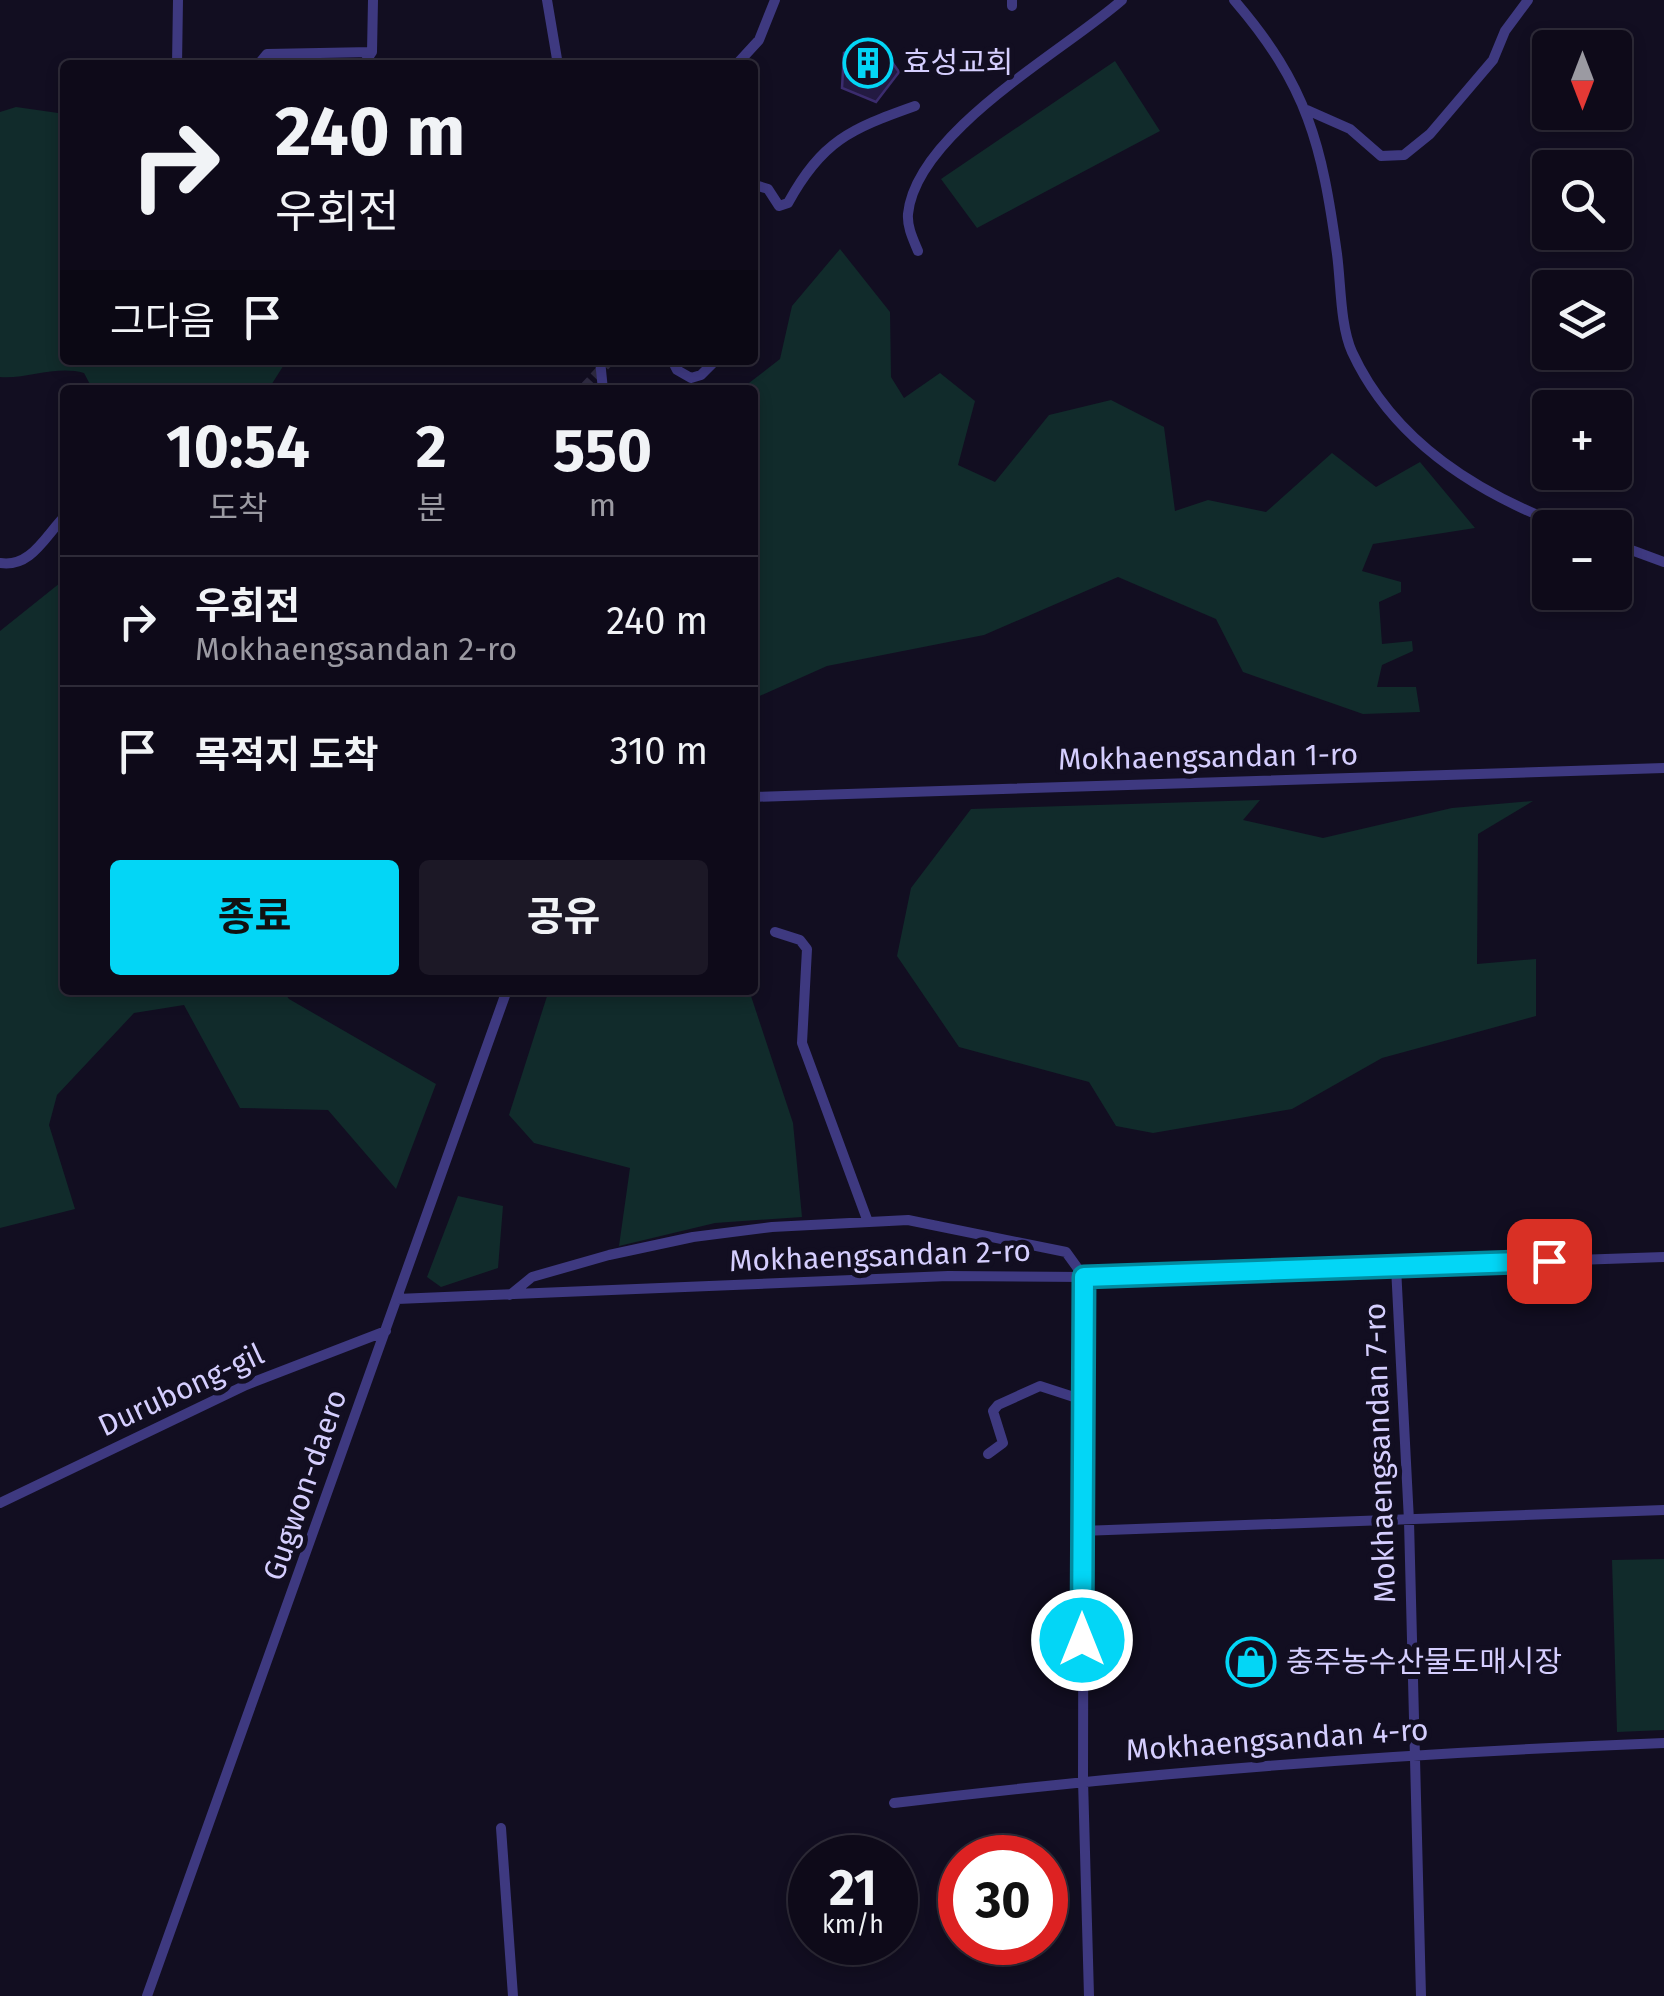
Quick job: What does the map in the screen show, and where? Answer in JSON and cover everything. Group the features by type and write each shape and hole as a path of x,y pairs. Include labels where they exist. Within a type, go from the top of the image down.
{"street":[{"path":"177,60 178,0"},
{"path":"366,60 372,52 373,0"},
{"path":"548,0 557,60"},
{"path":"741,60 759,40 775,0"},
{"path":"918,251 908,219 910,206 950,141 981,105 1078,37 1122,0"},
{"path":"1234,0 1280,59 1307,110 1326,169 1350,349 1405,427 1454,473 1508,505 1532,514"},
{"path":"1307,110 1350,129 1382,156 1404,155 1430,134 1493,60 1504,31 1528,0"},
{"path":"262,60 267,54 372,52"},
{"path":"758,186 768,189 779,206 788,203 804,171 852,128 915,106"},
{"path":"674,365 691,378 711,365"},
{"path":"0,563 18,565 28,559 60,522"},
{"path":"1632,550 1664,562"},
{"name":"Mokhaengsandan 1-ro","path":"758,797 1664,768"},
{"path":"775,932 800,940 808,948 802,1044 868,1222"},
{"name":"Gugwon-daero","path":"147,1996 504,995"},
{"path":"510,1295 532,1277 694,1237 868,1222 908,1220 1066,1252 1084,1277 1080,1399 1082,1780 1089,1996"},
{"name":"Mokhaengsandan 2-ro","path":"397,1299 948,1276 1084,1277 1664,1257"},
{"name":"Mokhaengsandan 7-ro","path":"1396,1267 1410,1521 1421,1996"},
{"name":"Durubong-gil","path":"0,1503 246,1386 386,1331"},
{"path":"988,1454 1002,1443 993,1411 998,1404 1040,1386 1080,1399"},
{"path":"1082,1531 1664,1510"},
{"name":"Mokhaengsandan 4-ro","path":"894,1803 1082,1780 1415,1753 1664,1743"},
{"path":"501,1828 513,1996"}],"green space":[{"path":"1115,61 1160,131 977,228 941,179"},
{"path":"16,107 60,113 60,365 284,365 271,385 90,385 84,373 74,371 0,377 0,112"},
{"path":"840,249 890,312 891,377 904,398 940,373 975,401 958,465 995,482 1049,415 1111,400 1164,427 1175,511 1208,500 1266,512 1332,453 1376,487 1420,462 1475,528 1373,544 1362,571 1401,582 1401,592 1379,602 1382,644 1412,641 1413,651 1382,665 1377,687 1416,687 1420,712 1363,714 1243,672 1216,619 1118,577 984,635 827,666 758,697 758,385 749,383 780,359 792,306"},
{"path":"60,583 60,995 286,995 436,1084 396,1189 328,1110 240,1108 184,1005 134,1013 57,1095 49,1125 75,1209 0,1228 0,631"},
{"path":"1260,800 1243,820 1323,838 1452,808 1533,801 1478,834 1477,964 1536,959 1536,1016 1382,1058 1292,1109 1153,1133 1116,1126 1089,1082 959,1047 897,956 911,888 971,809"},
{"path":"547,995 751,996 793,1123 802,1217 715,1223 619,1246 630,1168 534,1143 509,1115"},
{"path":"458,1196 503,1206 498,1268 441,1287 427,1277"},
{"path":"1664,1559 1664,1730 1617,1732 1612,1560"}],"building":[{"name":"효성교회","path":"877,41 899,72 876,102 842,88 844,53"}],"tunnel":[{"path":"587,385 605,365"}],"place":[{"name":"효성교회","path":"868,63"},
{"name":"충주농수산물도매시장","path":"1251,1662"}],"route":[{"path":"1082,1640 1080,1399 1084,1277 1549,1261"}]}
